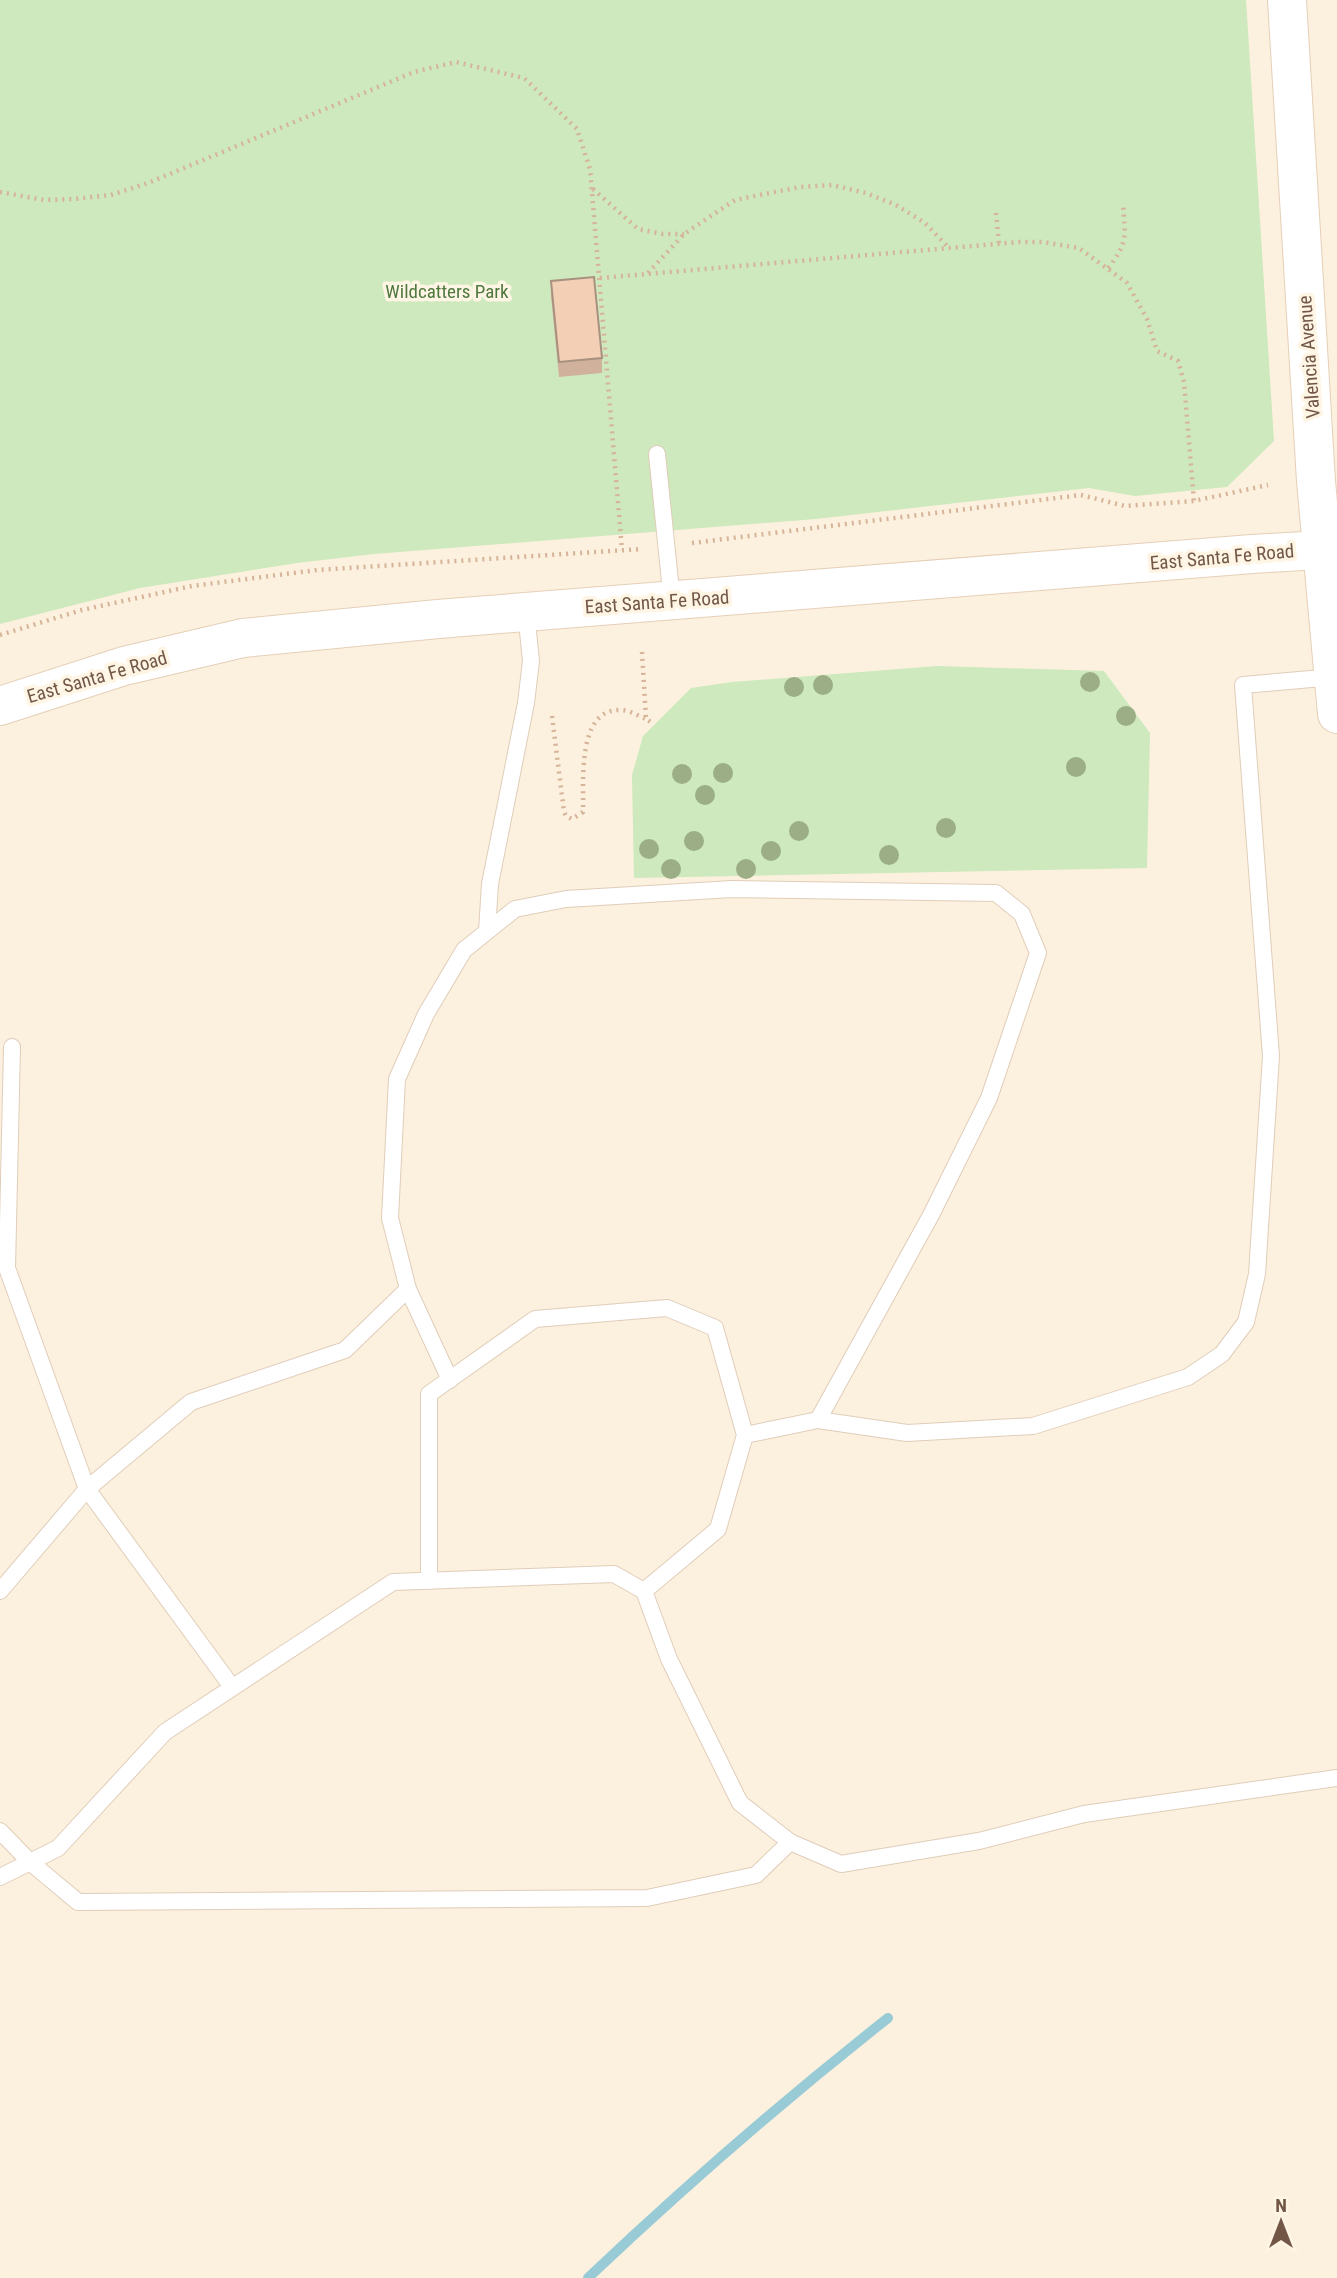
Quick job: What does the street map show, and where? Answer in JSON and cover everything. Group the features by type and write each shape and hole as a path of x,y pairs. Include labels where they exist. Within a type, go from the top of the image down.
{"street":[{"name":"Valencia Avenue","path":"1287,0 1316,481 1332,548 1337,714"},
{"name":"East Santa Fe Road","path":"0,706 124,666 243,638 526,612 1332,548"}],"lane":[{"path":"657,454 672,601"},
{"path":"487,931 490,884 526,703 531,662 526,612"},
{"path":"745,1434 818,1420 907,1433 1033,1426 1188,1377 1222,1354 1246,1322 1256,1274 1270,1056 1243,685 1334,677"},
{"path":"450,1380 408,1289 390,1217 397,1079 426,1014 464,950 515,909 566,899 732,889 996,893 1022,914 1038,953 989,1098 931,1214 818,1420"},
{"path":"12,1046 6,1268 87,1489 232,1687"},
{"path":"0,1591 87,1489 191,1402 345,1350 408,1289"},
{"path":"429,1581 429,1395 535,1319 667,1308 715,1328 745,1434 718,1529 643,1591"},
{"path":"0,1877 58,1848 164,1732 393,1582 614,1574 643,1591 669,1659 740,1803 790,1842 841,1864 979,1840 1084,1814 1337,1778"},
{"path":"0,1830 30,1862 78,1902 647,1898 756,1875 790,1842"}],"path":[{"path":"0,192 44,200 111,195 148,183 414,72 456,62 524,78 549,99 577,129 590,169 622,550"},
{"path":"649,273 684,234 735,200 800,187 832,185 866,193 896,205 925,223 948,248"},
{"path":"592,188 638,229 663,234 684,234"},
{"path":"1108,268 1119,254 1125,238 1123,203"},
{"path":"996,213 999,243"},
{"path":"600,278 999,243 1043,242 1079,248 1128,283 1147,319 1157,351 1178,361 1184,382 1194,501"},
{"path":"0,635 82,610 192,586 317,570 666,547 1081,495 1125,506 1194,501 1268,485"},
{"path":"642,652 646,719"},
{"path":"526,703 550,701 564,812 572,819 583,812 585,744 591,727 605,714 619,709 654,724"}],"green space":[{"name":"Wildcatters Park","path":"0,0 1246,0 1274,441 1227,487 1135,496 1089,488 816,519 374,554 297,563 140,588 0,624"},
{"path":"937,666 1104,671 1150,733 1147,868 634,878 632,775 643,736 691,688 732,682"}],"building":[{"path":"594,277 602,358 559,362 551,281"}],"waterway":[{"path":"588,2278 735,2144 888,2018"}]}
